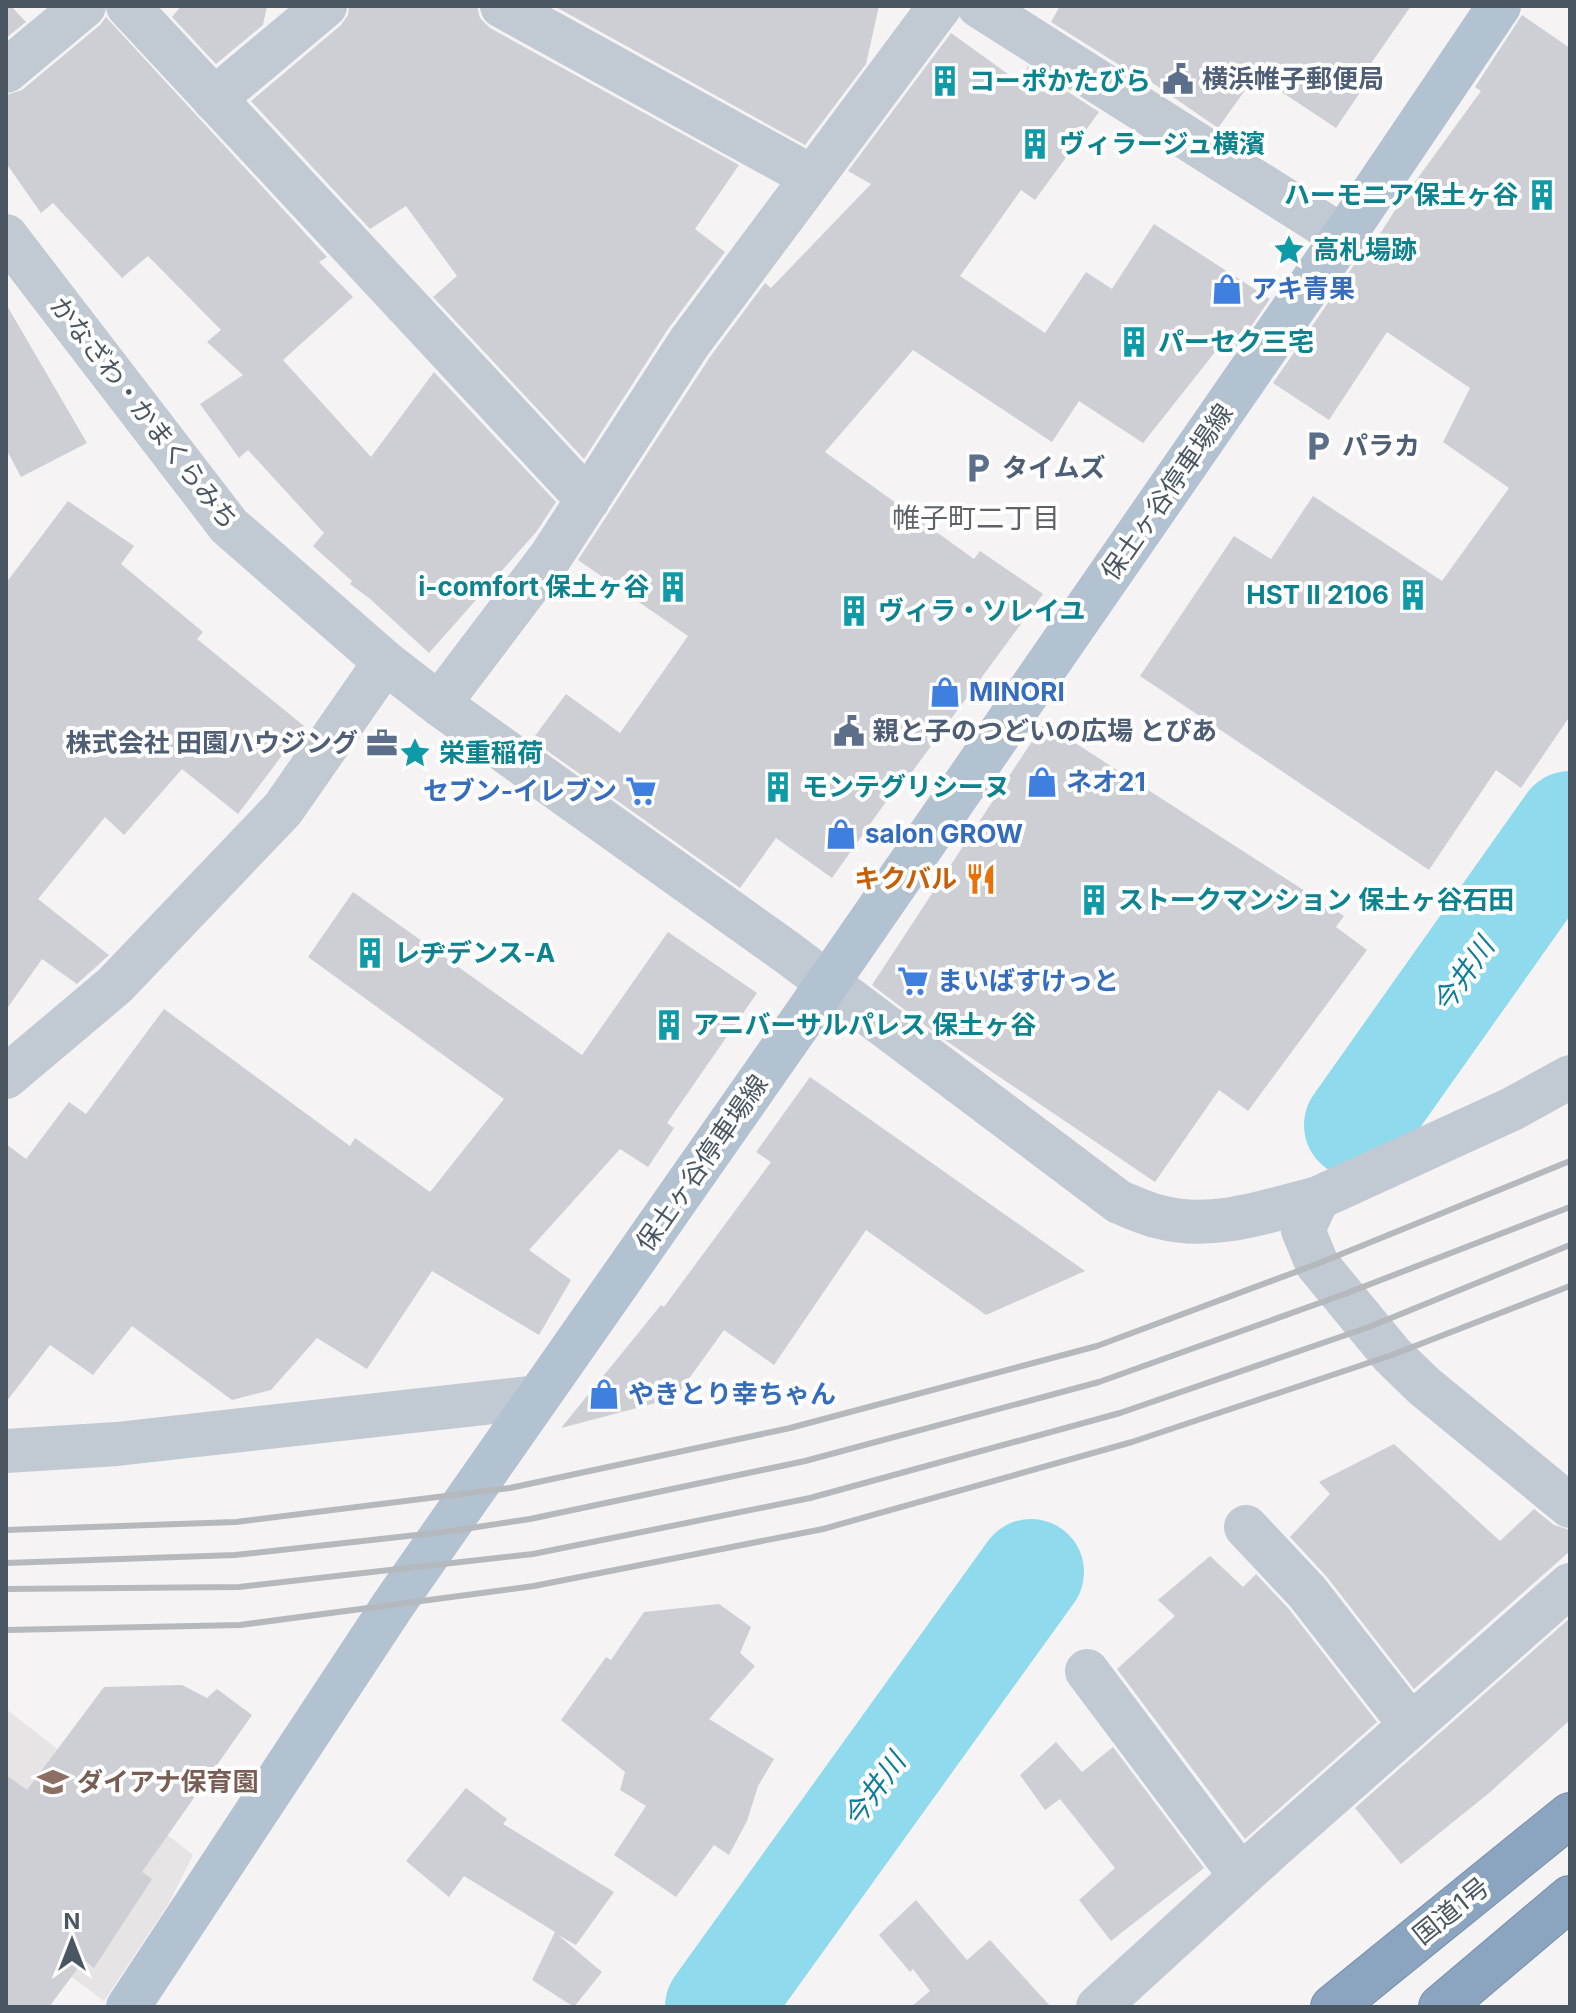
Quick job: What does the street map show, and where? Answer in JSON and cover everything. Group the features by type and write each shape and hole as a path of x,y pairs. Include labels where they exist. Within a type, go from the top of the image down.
{"highway":[{"name":"国道1号","path":"1333,2007 1570,1815"},
{"path":"1441,2007 1570,1898"}],"main road":[{"name":"保土ヶ谷停車場線","path":"128,2007 348,1672 1343,237 1499,6"}],"street":[{"path":"6,71 84,6"},
{"path":"128,6 588,500"},
{"path":"214,99 325,6"},
{"path":"502,6 812,177"},
{"path":"439,704 551,556 689,343 940,6"},
{"path":"1006,13 1343,237"},
{"name":"かなざわ・かまくらみち","path":"6,236 229,526 385,662 439,704 828,982 1119,1202 1161,1218 1208,1222 1247,1217 1318,1198 1512,1109 1570,1077"},
{"path":"6,1077 115,985 283,809 385,662"},
{"path":"1318,1198 1303,1230 1317,1264 1334,1285 1392,1355 1424,1386 1570,1506"},
{"path":"6,1451 117,1444 538,1397"},
{"path":"1246,1527 1307,1592 1410,1724"},
{"path":"1098,2007 1410,1724 1570,1585"},
{"path":"1087,1671 1241,1876"}],"shaded area":[{"name":"ダイアナ保育園","path":"6,1709 193,1855 169,1903 104,2001 6,1928"}],"building":[{"path":"6,6 11,6 26,22 6,38"},
{"path":"181,6 267,6 263,25 216,64 172,17"},
{"path":"349,6 477,6 480,18 490,28 739,165 695,229 725,252 668,329 584,459 433,297 457,276 406,206 370,229 251,101 341,25 348,15"},
{"path":"554,6 879,6 866,64 805,145"},
{"path":"1060,6 1411,6 1365,72 1371,76 1336,128 1256,75 1218,128 1131,68 1129,71 1051,22"},
{"path":"1522,15 1570,48 1570,716 1521,788 1496,770 1429,870 1140,676 1234,536 1271,559 1313,496 1442,581 1509,488 1443,442 1470,388 1387,332 1329,420 1273,383 1356,262 1360,265 1399,204 1481,91 1475,87"},
{"path":"106,17 327,257 319,262 353,297 283,360 371,457 434,372 556,502 537,531 429,653 350,584 352,581 313,546 324,533 248,450 239,458 200,404 243,375 207,342 221,330 148,256 122,278 53,203 41,213 6,163 6,95 22,90"},
{"path":"951,33 1019,82 1028,66 1099,112 1035,200 1021,190 960,276 1045,333 1086,272 1112,289 1154,224 1270,299 1231,355 1219,347 1143,443 1079,401 1052,442 913,350 825,452 974,559 980,551 1043,594 898,791 895,789 832,878 776,838 740,888 532,740 566,694 620,733 688,636 578,560 710,357 765,283 771,288 871,184 848,171"},
{"path":"6,304 87,443 21,477 6,449"},
{"path":"68,501 134,546 121,564 203,632 197,639 304,726 238,814 182,769 124,835 105,817 38,899 109,955 77,984 42,959 6,1010 6,583"},
{"path":"1044,723 1344,916 1336,927 1367,950 1248,1111 1219,1090 1155,1182 942,1038 872,985"},
{"path":"353,892 582,1055 668,932 757,993 667,1123 674,1128 648,1167 620,1149 529,1250 571,1280 539,1335 432,1271 367,1369 317,1338 271,1390 232,1400 132,1326 93,1375 50,1345 6,1402 6,1144 26,1159 69,1102 86,1114 164,1009 350,1146 355,1138 430,1192 504,1099 308,957"},
{"path":"810,1077 1085,1271 986,1315 866,1230 774,1365 724,1330 675,1398 561,1428 661,1305 664,1307 771,1162 756,1152"},
{"path":"1394,1444 1500,1541 1534,1509 1554,1525 1570,1530 1570,1551 1414,1689 1327,1577 1290,1537 1330,1494 1319,1482"},
{"path":"1210,1556 1243,1587 1256,1574 1288,1608 1377,1722 1245,1839 1117,1669 1175,1616 1158,1600"},
{"path":"719,1604 751,1627 740,1653 755,1666 709,1719 774,1759 758,1786 747,1821 729,1855 714,1845 676,1897 614,1855 646,1806 620,1790 625,1772 561,1720 606,1657 611,1660 644,1612"},
{"path":"1570,1618 1570,1720 1489,1793 1401,1864 1355,1808"},
{"path":"182,1685 207,1698 217,1689 252,1715 142,1872 152,1879 94,1968 84,1960 49,2007 6,2007 6,1775 27,1790 104,1687"},
{"path":"1056,1742 1082,1772 1113,1747 1204,1868 1111,1941 1079,1900 1115,1868 1060,1799 1045,1810 1020,1775"},
{"path":"466,1788 507,1819 503,1824 614,1892 576,1945 558,1935 602,1972 574,2007 532,1980 555,1932 464,1876 449,1897 406,1861"},
{"path":"916,1900 967,1960 990,1940 1051,2007 911,2007 930,1991 879,1935"}],"waterway":[{"name":"今井川","path":"1357,1125 1570,824"},
{"name":"今井川","path":"718,2007 1031,1572"}],"railway":[{"path":"6,1530 236,1522 510,1488 790,1428 1097,1346 1317,1264 1570,1161"},
{"path":"6,1563 235,1555 444,1532 530,1519 805,1461 1099,1382 1342,1295 1570,1207"},
{"path":"6,1589 239,1587 533,1554 810,1498 1120,1413 1369,1327 1570,1245"},
{"path":"6,1630 240,1625 534,1586 823,1529 1132,1442 1392,1355 1570,1286"}],"place":[{"name":"横浜帷子郵便局","path":"1178,79"},
{"name":"コーポかたびら","path":"945,81"},
{"name":"ヴィラージュ横濱","path":"1035,144"},
{"name":"ハーモニア保土ヶ谷","path":"1542,195"},
{"name":"高札場跡","path":"1289,250"},
{"name":"アキ青果","path":"1227,289"},
{"name":"パーセク三宅","path":"1134,342"},
{"name":"パラカ","path":"1318,446"},
{"name":"タイムズ","path":"978,468"},
{"name":"i-comfort 保土ヶ谷","path":"673,587"},
{"name":"HST II 2106","path":"1413,595"},
{"name":"ヴィラ・ソレイユ","path":"854,611"},
{"name":"MINORI","path":"945,692"},
{"name":"親と子のつどいの広場 とぴあ","path":"849,731"},
{"name":"株式会社 田園ハウジング","path":"382,743"},
{"name":"栄重稲荷","path":"415,753"},
{"name":"ネオ21","path":"1042,782"},
{"name":"モンテグリシーヌ","path":"778,787"},
{"name":"セブン-イレブン","path":"641,791"},
{"name":"salon GROW","path":"841,834"},
{"name":"キクバル","path":"981,879"},
{"name":"ストークマンション 保土ヶ谷石田","path":"1094,900"},
{"name":"レヂデンス-A","path":"370,953"},
{"name":"まいばすけっと","path":"913,981"},
{"name":"アニバーサルパレス 保土ヶ谷","path":"669,1025"},
{"name":"やきとり幸ちゃん","path":"604,1394"},
{"name":"ダイアナ保育園","path":"53,1782"}],"district":[{"name":"帷子町二丁目","path":"976,518"}]}
